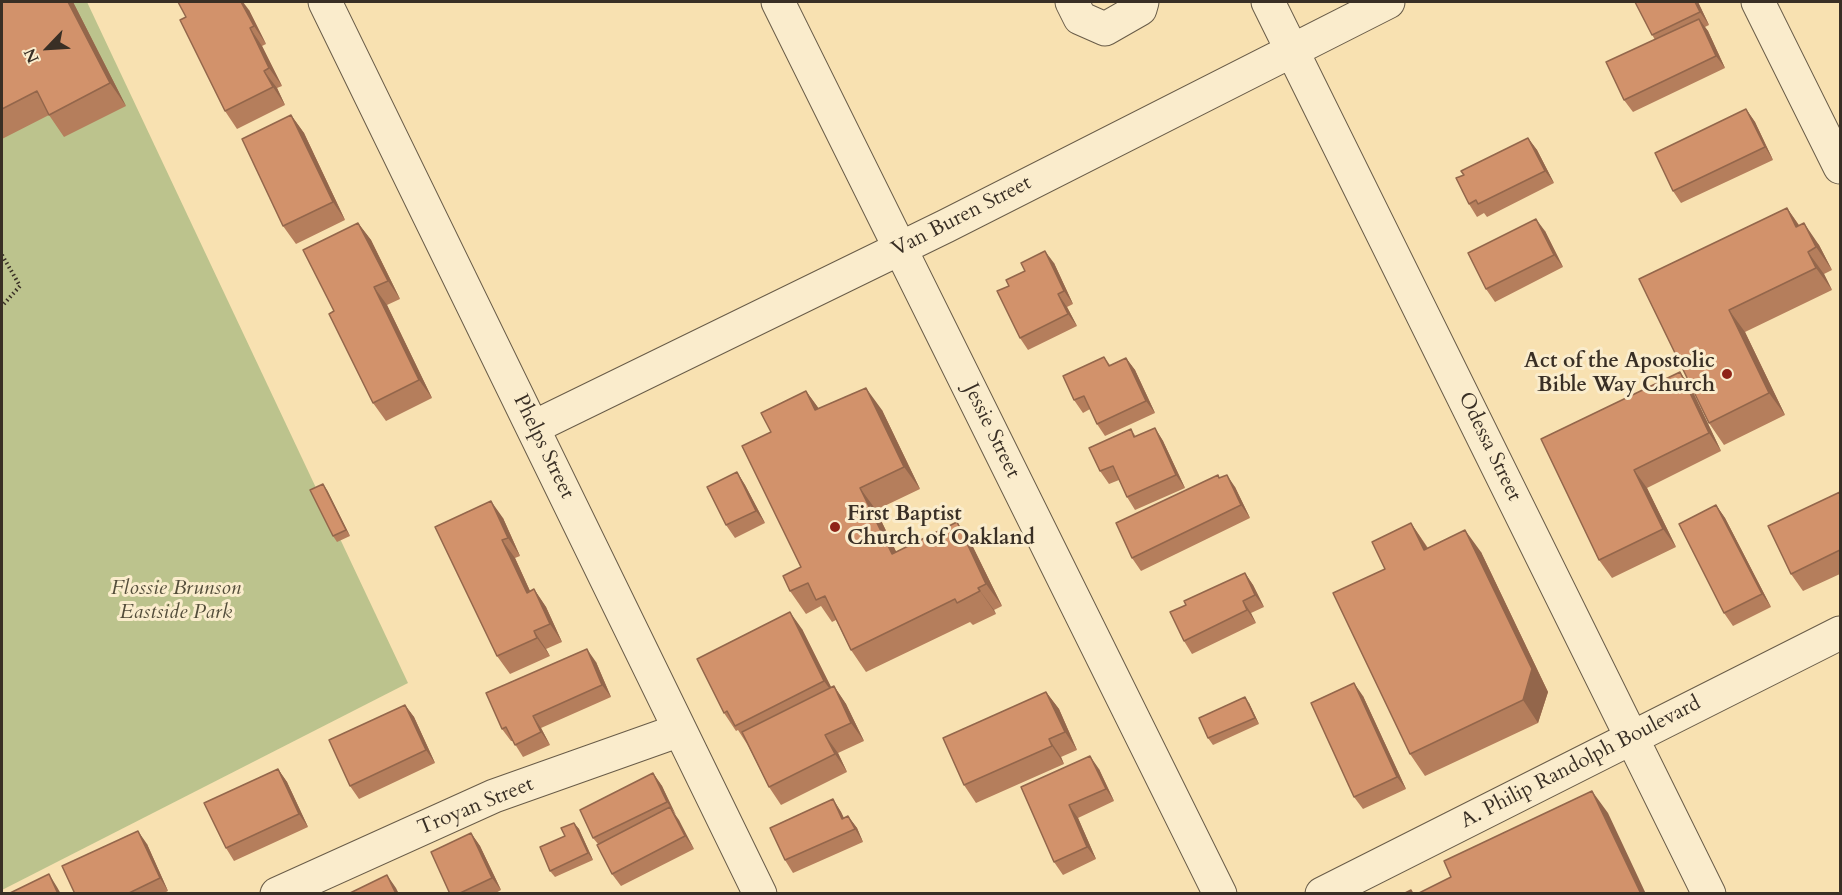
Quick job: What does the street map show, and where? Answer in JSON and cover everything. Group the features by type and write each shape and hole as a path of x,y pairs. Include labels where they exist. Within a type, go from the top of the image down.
{"street":[{"name":"Phelps Street","path":"325,2 760,894"},
{"name":"Jessie Street","path":"778,2 1220,894"},
{"path":"1072,2 1080,18 1105,29 1140,9 1142,2"},
{"name":"Odessa Street","path":"1268,2 1709,894"},
{"name":"Van Buren Street","path":"534,427 900,248 1388,2"},
{"path":"1758,2 1840,167"},
{"name":"A. Philip Randolph Boulevard","path":"1322,894 1840,633"},
{"name":"Troyan Street","path":"277,894 494,796 680,730"}],"path":[{"path":"2,255 20,286 2,306"}],"green space":[{"name":"Flossie Brunson Eastside Park","path":"2,2 87,2 408,683 2,890"}],"building":[{"path":"2,2 68,2 110,83 49,115 37,91 2,109"},
{"path":"178,2 241,2 254,26 250,28 269,68 264,71 273,87 225,111 180,20 186,17"},
{"path":"1635,2 1695,2 1700,12 1652,35"},
{"path":"1699,19 1716,56 1624,100 1606,62"},
{"path":"1746,109 1765,147 1673,191 1655,153"},
{"path":"291,115 333,202 283,226 242,139"},
{"path":"1528,138 1545,171 1478,204 1476,200 1469,204 1456,178 1464,175 1461,171"},
{"name":"Act of the Apostolic Bible Way Church","path":"1787,208 1796,227 1804,223 1816,247 1808,252 1816,268 1729,310 1769,393 1709,423 1639,279"},
{"path":"1536,219 1554,255 1486,289 1468,253"},
{"path":"358,223 388,281 374,287 419,380 373,403 329,314 334,311 303,250"},
{"path":"1045,251 1064,291 1058,294 1068,314 1020,338 997,291 1009,286 1006,280 1025,271 1021,263"},
{"path":"1104,357 1109,366 1126,358 1146,401 1097,424 1084,396 1074,400 1063,376"},
{"path":"1680,372 1709,433 1634,470 1663,529 1599,560 1541,439"},
{"name":"First Baptist Church of Oakland","path":"866,388 904,467 860,488 892,554 957,522 986,584 978,588 980,591 957,603 955,599 851,650 825,596 816,600 808,583 790,591 783,576 801,567 742,446 771,432 761,413 806,391 815,410"},
{"path":"1155,428 1176,475 1127,497 1113,466 1100,471 1089,448 1131,429 1134,437"},
{"path":"737,472 756,511 726,525 707,487"},
{"path":"1218,475 1219,478 1227,475 1241,505 1132,558 1116,523"},
{"path":"323,484 346,530 333,536 310,490"},
{"path":"1840,492 1840,550 1791,574 1768,526"},
{"path":"491,501 508,538 502,540 527,593 534,589 550,624 534,631 537,638 497,656 435,527"},
{"path":"1716,505 1762,594 1724,613 1679,524"},
{"path":"1411,523 1424,550 1465,530 1532,669 1523,700 1410,754 1333,593 1385,569 1372,542"},
{"path":"1245,573 1255,595 1243,601 1247,610 1184,641 1170,612 1186,605 1184,601"},
{"path":"790,612 824,681 735,726 727,711 724,713 697,659"},
{"path":"587,649 602,685 533,716 541,732 515,745 506,727 502,729 486,693"},
{"path":"1354,683 1397,777 1354,797 1311,703"},
{"path":"834,686 851,723 825,735 835,754 769,787 742,732"},
{"path":"1046,692 1065,732 1049,739 1052,746 964,785 943,738"},
{"path":"1245,697 1255,718 1208,738 1199,718"},
{"path":"405,705 426,750 350,786 329,740"},
{"path":"1090,756 1106,789 1069,805 1087,847 1054,862 1021,787"},
{"path":"278,769 299,814 226,848 204,803"},
{"path":"653,773 667,802 593,838 580,810"},
{"path":"1592,791 1641,894 1417,894 1451,877 1444,861"},
{"path":"833,799 842,819 848,816 855,829 785,860 770,828"},
{"path":"670,807 685,836 612,874 597,845"},
{"path":"574,823 588,853 550,871 540,847 565,836 561,828"},
{"path":"138,831 160,878 127,894 75,894 62,866"},
{"path":"471,833 492,878 458,894 450,894 431,852"},
{"path":"49,874 58,894 8,894"},
{"path":"387,875 396,894 348,894"}],"place":[{"name":"Act of the Apostolic Bible Way Church","path":"1727,374"},
{"name":"First Baptist Church of Oakland","path":"835,527"}]}
